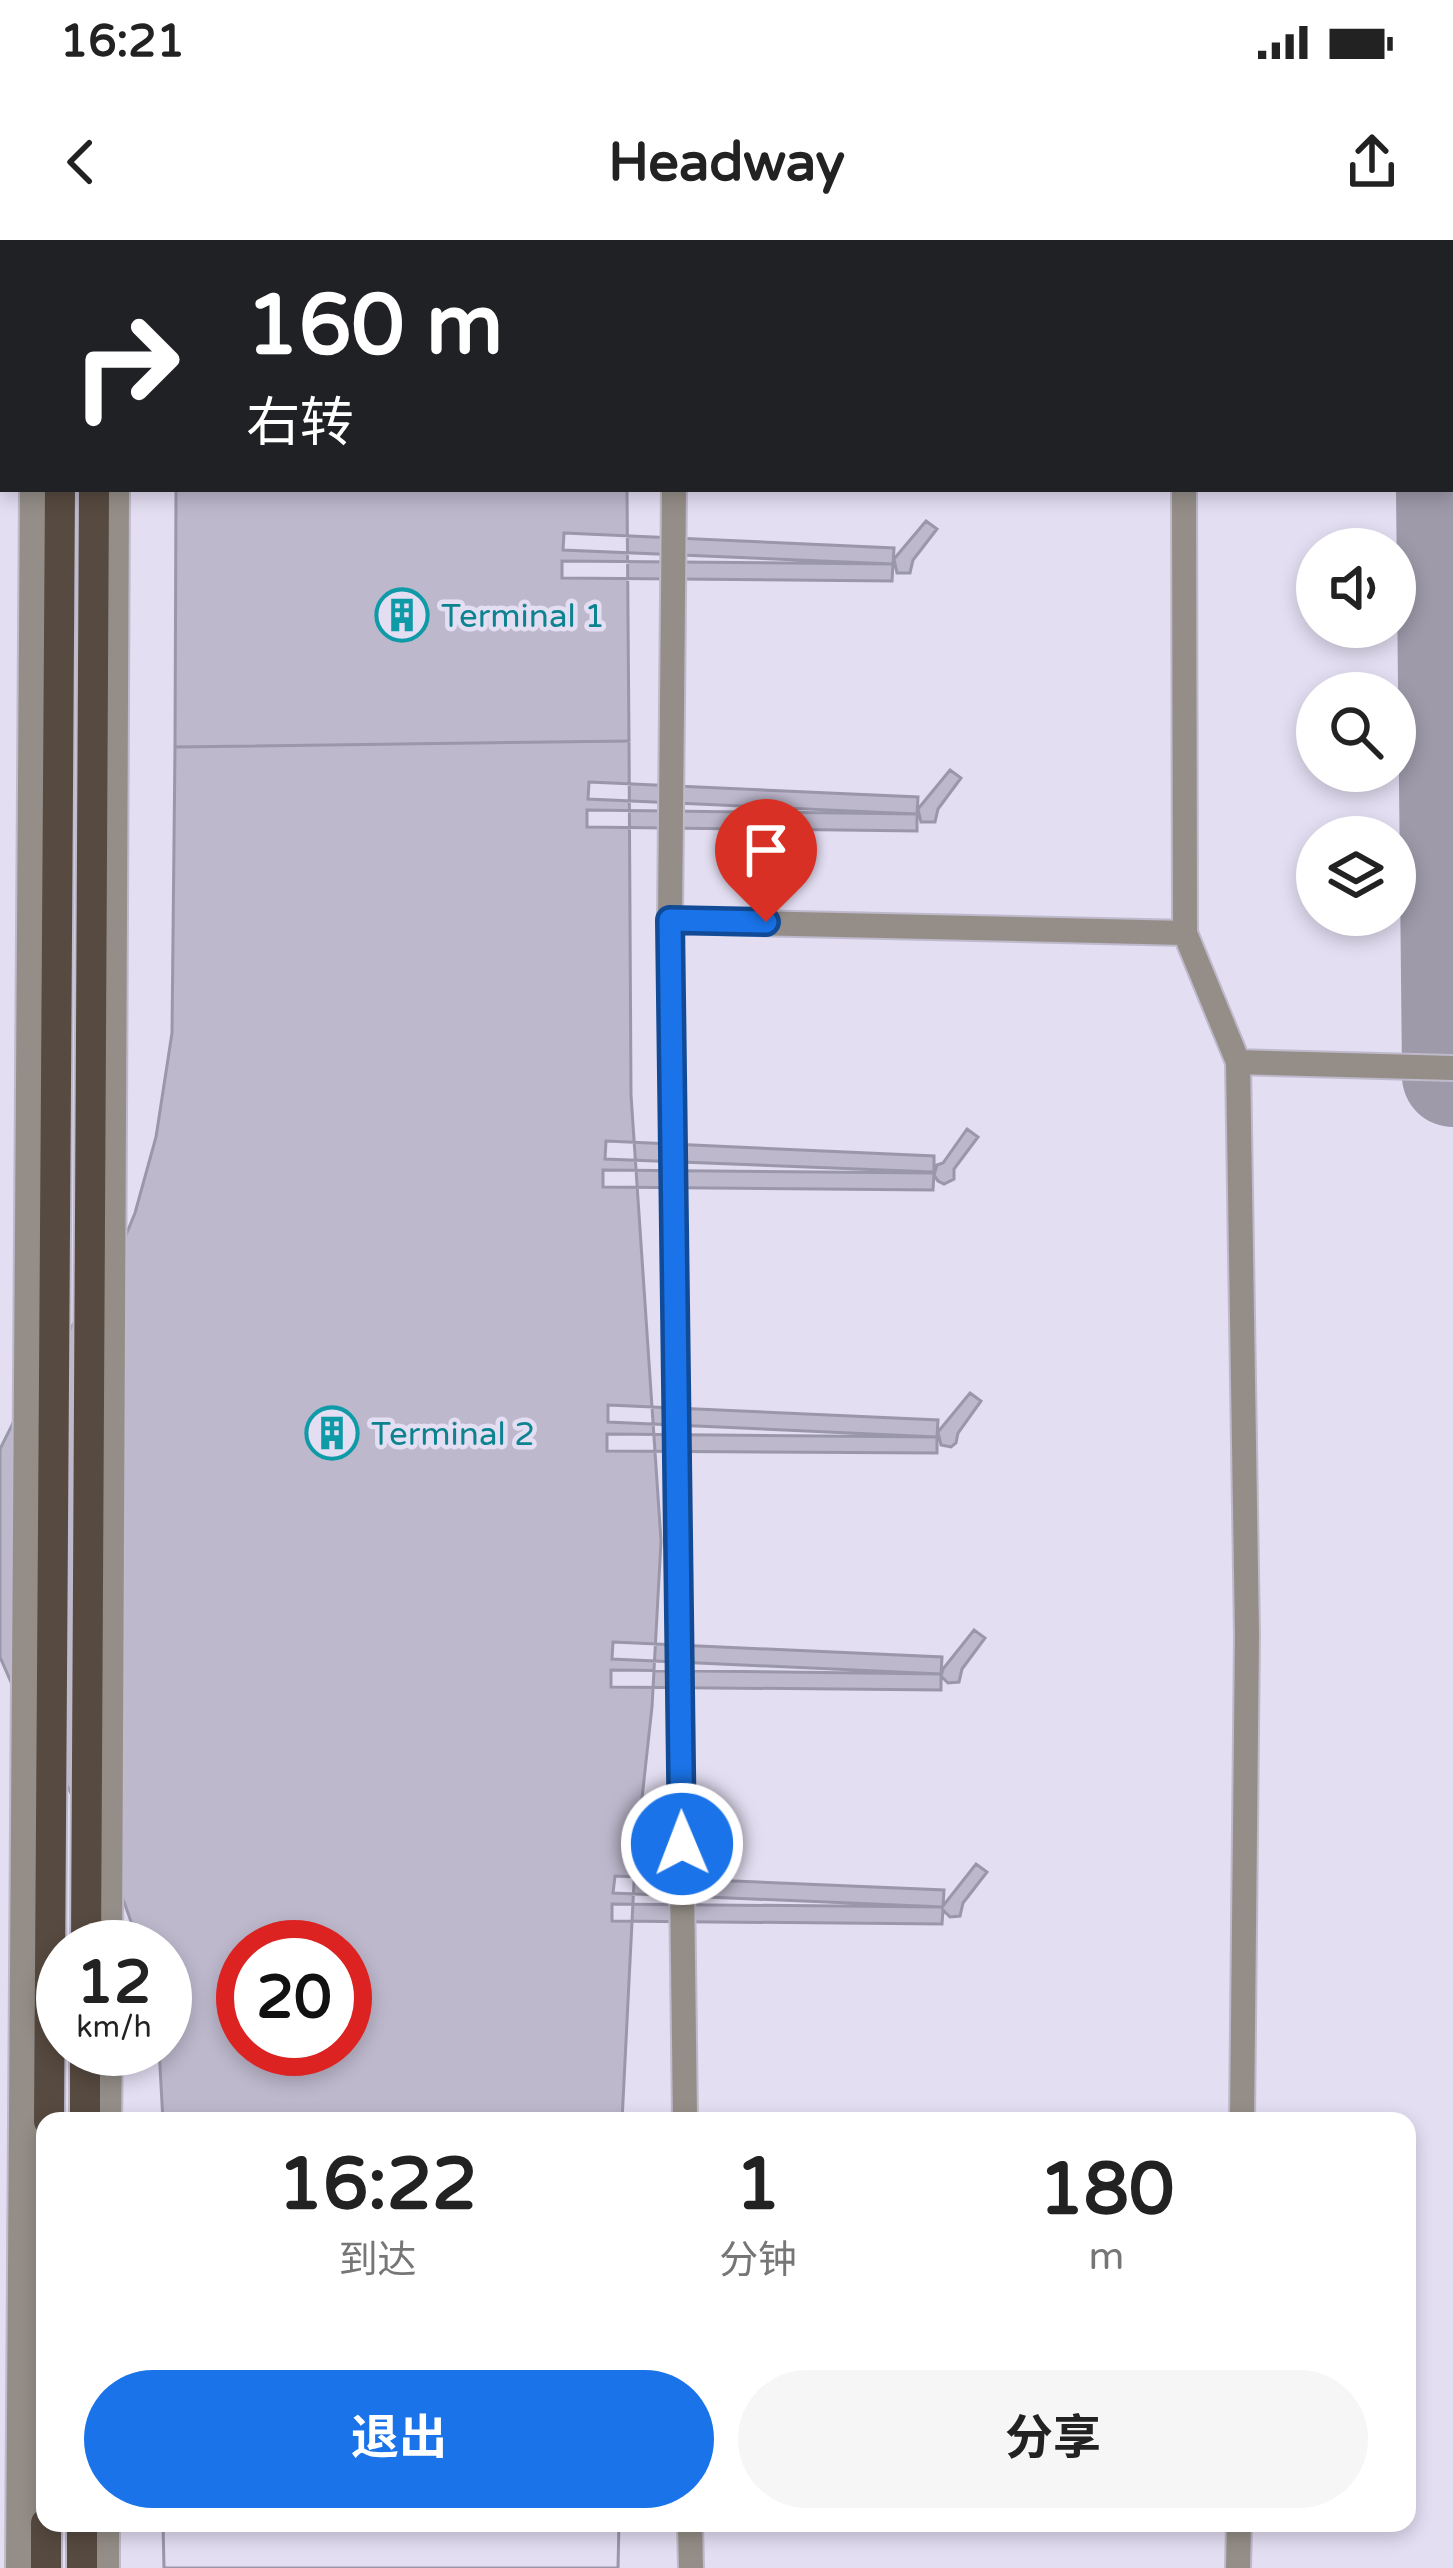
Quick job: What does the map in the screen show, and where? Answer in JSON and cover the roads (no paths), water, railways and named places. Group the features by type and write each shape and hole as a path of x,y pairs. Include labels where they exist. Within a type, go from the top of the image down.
{"main road":[{"path":"49,2112 60,492"},
{"path":"86,1920 94,492"},
{"path":"85,2076 85,2112"},
{"path":"46,2532 46,2568"},
{"path":"82,2532 82,2568"}],"street":[{"path":"21,2568 35,492"},
{"path":"107,1920 114,492"},
{"path":"106,2112 107,2076"},
{"path":"104,2532 104,2568"}],"lane":[{"path":"674,492 670,920 685,2112"},
{"path":"1184,492 1185,933 1238,1062 1246,1635 1242,2112"},
{"path":"670,920 1185,933"},
{"path":"1238,1062 1453,1068"},
{"path":"690,2532 691,2568"},
{"path":"1238,2568 1239,2532"}],"place":[{"name":"Terminal 1","path":"402,615"},
{"name":"Terminal 2","path":"332,1433"}]}
